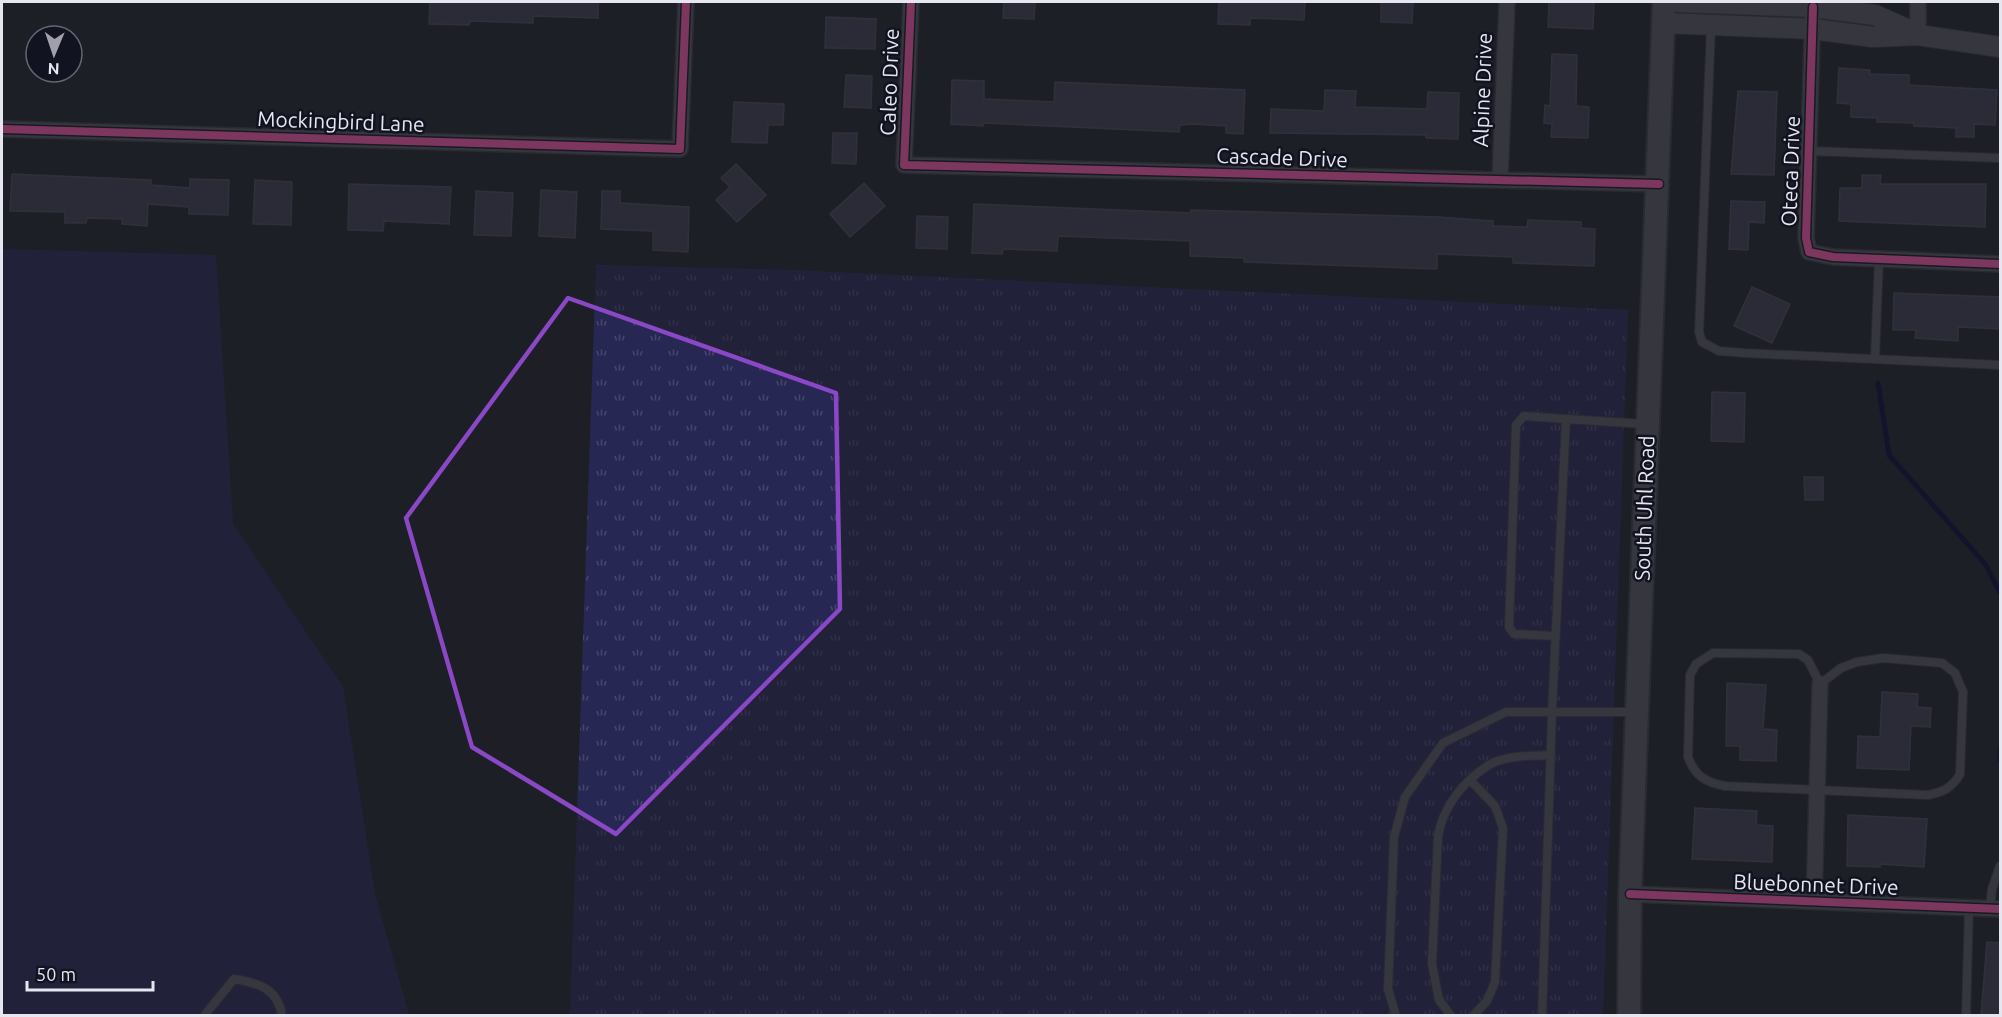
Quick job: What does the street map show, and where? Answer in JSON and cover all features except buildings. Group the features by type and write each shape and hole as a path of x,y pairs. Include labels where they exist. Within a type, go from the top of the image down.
{"main road":[{"name":"South Uhl Road","path":"1629,1016 1630,894 1664,12"}],"street":[{"name":"Mockingbird Lane","path":"2,129 680,149 686,2"},
{"name":"Caleo Drive","path":"904,165 911,2"},
{"name":"Alpine Drive","path":"1500,180 1507,2"},
{"path":"1679,2 1808,5 1875,15 1918,35"},
{"path":"1918,2 1918,35"},
{"name":"Oteca Drive","path":"1808,5 1813,29 1806,238 1809,252 1833,257 2001,264"},
{"path":"1664,12 1711,25 1813,29 1873,37 1918,35 2001,47"},
{"name":"Cascade Drive","path":"904,165 1659,184"},
{"path":"1814,902 1820,684"},
{"name":"Bluebonnet Drive","path":"1630,894 1995,909"}],"lane":[{"path":"1711,25 1699,332 1702,342 1719,351 2001,365"},
{"path":"1809,151 2001,158"},
{"path":"1875,358 1879,259"},
{"path":"1555,636 1514,634 1509,627 1516,425 1524,416 1647,424"},
{"path":"1542,1016 1550,755 1566,419"},
{"path":"1713,653 1799,654 1808,660 1820,684 1840,668 1857,662 1883,658 1942,663 1955,673 1961,683 1963,704 1960,774 1955,783 1943,792 1928,795 1725,786 1700,778 1693,770 1688,757 1690,675 1696,664 1713,653"},
{"path":"1396,1016 1388,989 1394,837 1405,797 1443,743 1506,712 1637,712"},
{"path":"1451,1016 1439,1000 1432,964 1441,816 1452,798 1490,765 1518,757 1550,755"},
{"path":"1471,781 1495,806 1503,828 1495,982 1487,1001 1473,1016"},
{"path":"1995,909 1992,890 2001,866"},
{"path":"1966,1016 1969,908"},
{"path":"204,1016 234,979 261,984 280,1003 282,1016"}],"highlighted area":[{"path":"568,298 836,393 840,609 616,834 472,747 406,518"}],"green space":[{"path":"2,249 216,255 233,524 343,687 375,894 409,1015 2,1016"},
{"path":"596,265 792,270 1628,310 1603,1015 570,1016"}],"waterway":[{"path":"1878,383 1889,455 1986,565 2000,593"},
{"path":"2000,751 2000,760"}],"cycle path":[{"path":"2,129 680,149 686,2"},
{"path":"911,2 904,165 1659,184"},
{"path":"1813,7 1806,238 1809,252 1833,257 2000,264"},
{"path":"1630,894 2000,909"}]}
